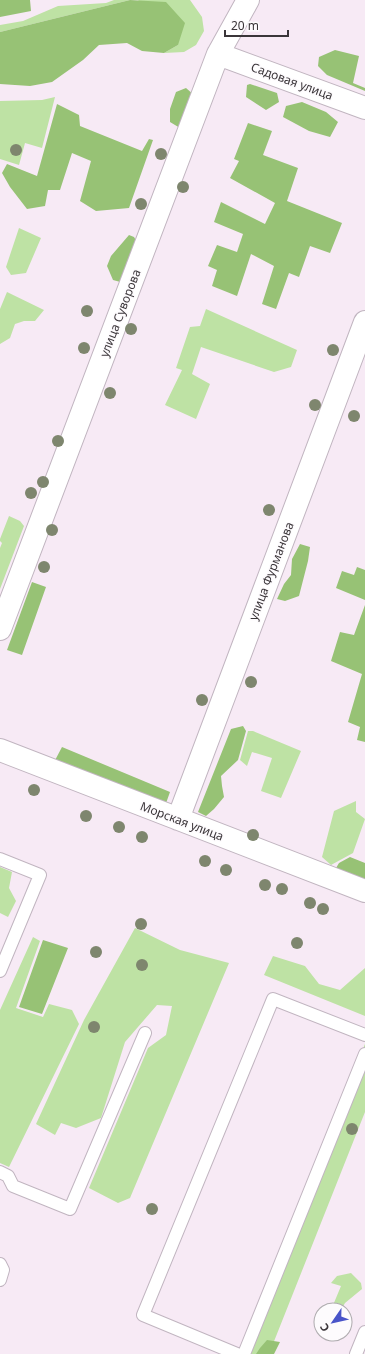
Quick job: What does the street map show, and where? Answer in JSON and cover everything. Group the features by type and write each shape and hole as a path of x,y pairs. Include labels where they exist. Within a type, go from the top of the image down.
{"street":[{"name":"улица Суворова","path":"0,629 218,54 248,0"},
{"name":"Садовая улица","path":"218,54 365,108"},
{"name":"улица Фурманова","path":"178,819 365,322"},
{"name":"Морская улица","path":"0,750 365,891"}],"lane":[{"path":"0,859 40,875 0,971"},
{"path":"237,1354 143,1315 273,999 365,1035"},
{"path":"0,1172 8,1176 13,1186 70,1209 145,1033"},
{"path":"244,1354 365,1054"},
{"path":"0,1264 3,1270 0,1280"},
{"path":"356,1354 365,1332"}],"green space":[{"path":"0,0 30,0 31,11 0,17"},
{"path":"114,0 130,0 0,32 0,25 23,21 58,6 106,3"},
{"path":"130,0 166,2 185,23 178,45 164,53 142,51 127,43 99,45 83,60 52,82 30,86 0,84 0,32"},
{"path":"138,0 190,0 202,17 204,31 196,45 184,52 164,53 178,45"},
{"path":"335,50 359,56 353,83 365,88 365,91 327,75 318,66 319,57"},
{"path":"250,84 277,93 279,102 266,110 246,97 247,85"},
{"path":"186,88 194,95 180,128 170,122 170,109 176,92"},
{"path":"55,97 42,148 25,143 19,165 0,159 0,101 42,100"},
{"path":"302,102 326,112 338,122 330,137 309,131 283,117 286,106"},
{"path":"57,104 79,115 80,126 142,151 149,139 153,140 129,208 96,211 80,201 91,161 72,153 60,190 48,190 45,206 27,209 10,187 2,173 7,164 37,176"},
{"path":"248,123 272,131 263,155 298,168 287,201 342,223 330,253 310,246 299,277 289,273 276,309 262,304 274,266 251,254 237,296 212,286 217,270 208,266 217,245 237,252 243,234 214,222 221,202 265,224 275,203 230,178 239,161 234,159"},
{"path":"19,228 41,238 26,273 11,275 6,267"},
{"path":"129,235 134,237 141,249 124,283 113,280 107,266 111,256"},
{"path":"7,292 44,310 35,321 24,321 15,324 10,338 0,344 0,309"},
{"path":"206,309 297,350 291,367 274,372 201,347 192,374 210,384 196,419 165,405 182,370 176,368 190,327 200,326"},
{"path":"9,516 20,521 24,526 0,589 0,548 2,543 0,539"},
{"path":"300,544 310,547 299,596 285,601 277,599 284,584 291,575 292,559"},
{"path":"357,567 365,570 365,600 336,588 342,571 354,575"},
{"path":"32,582 46,587 22,655 7,650"},
{"path":"365,605 365,742 357,740 360,727 348,722 362,674 331,661 340,632 354,635"},
{"path":"243,726 246,731 238,760 221,776 224,797 206,816 198,812 231,729"},
{"path":"248,731 253,731 301,751 281,798 261,791 272,758 252,752 247,766 240,760"},
{"path":"62,747 170,792 165,806 52,766"},
{"path":"356,801 356,812 365,819 353,853 331,865 322,857 334,811"},
{"path":"350,857 365,863 365,880 336,868 339,863"},
{"path":"0,867 12,872 9,888 16,901 8,917 0,913"},
{"path":"135,928 180,950 229,963 130,1198 118,1203 89,1188 148,1048 166,1035 172,1006 157,1005 125,1042 101,1118 76,1128 61,1123 55,1135 36,1124 84,1020"},
{"path":"33,937 40,941 16,1008 43,1017 49,1004 72,1010 79,1024 9,1167 0,1163 0,1010"},
{"path":"43,940 68,948 42,1014 19,1007"},
{"path":"273,956 305,966 319,984 340,990 365,968 365,1016 264,975"},
{"path":"365,1044 365,1112 269,1354 239,1354"},
{"path":"351,1273 361,1283 362,1289 346,1302 334,1302 341,1286 331,1283 337,1276"},
{"path":"267,1340 280,1342 274,1354 256,1354 260,1348"}]}
